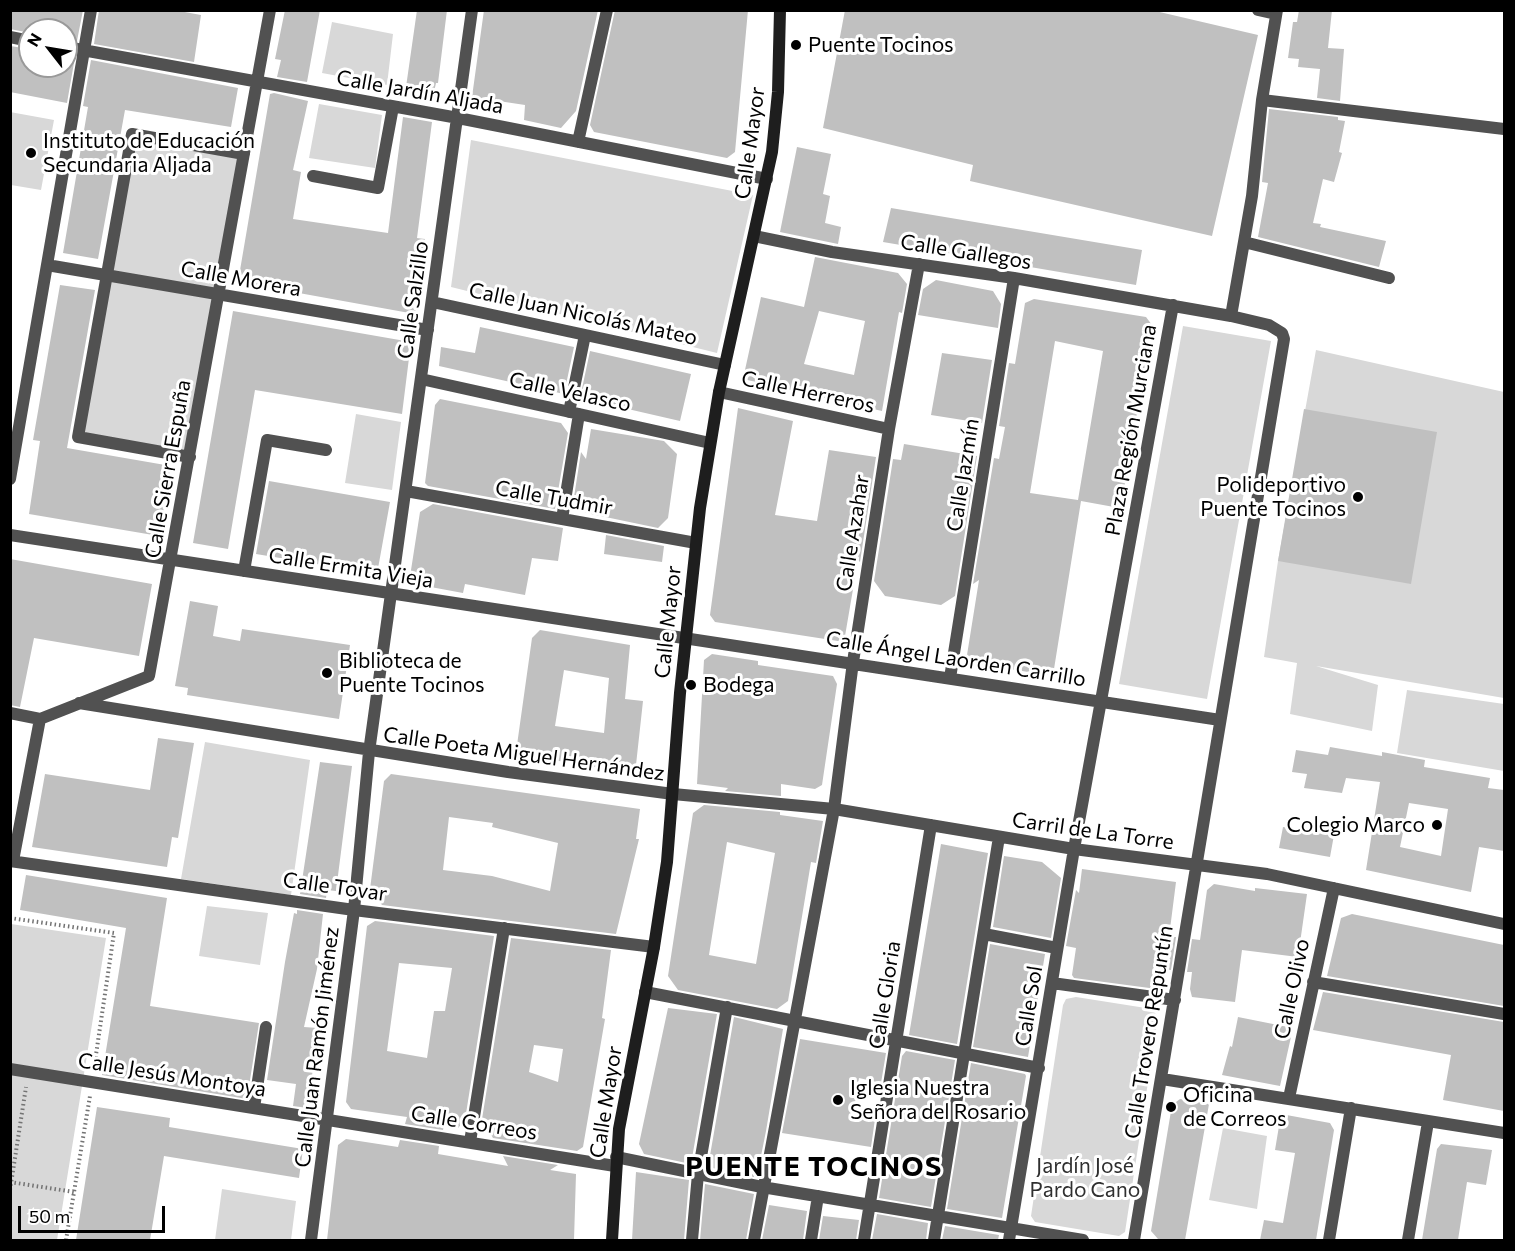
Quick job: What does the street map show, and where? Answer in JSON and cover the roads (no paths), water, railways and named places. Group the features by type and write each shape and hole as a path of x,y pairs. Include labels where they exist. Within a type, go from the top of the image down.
{"main road":[{"name":"Calle Mayor","path":"612,1240 616,1162 624,1099 654,947 667,862 685,639 710,443 719,392 767,179 776,124 780,10"}],"street":[{"path":"10,480 91,10"},
{"name":"Calle Sierra Espuña","path":"40,719 149,676 270,10"},
{"name":"Calle Salzillo","path":"392,595 472,10"},
{"path":"578,142 607,10"},
{"path":"1231,316 1252,196 1262,100 1277,12 1258,10"},
{"name":"Calle Jardín Aljada","path":"78,50 458,118 767,179"},
{"path":"1262,100 1504,129"},
{"path":"313,176 378,188 393,107"},
{"path":"190,457 78,437 132,134 244,154"},
{"name":"Calle Gallegos","path":"754,236 832,252 1014,278 1173,305"},
{"path":"1244,242 1389,278"},
{"name":"Calle Azahar","path":"754,1240 762,1187 834,809 853,662 919,264"},
{"name":"Calle Morera","path":"46,265 428,330"},
{"name":"Calle Jazmín","path":"950,678 1014,278"},
{"name":"Calle Juan Nicolás Mateo","path":"432,302 725,365"},
{"name":"Plaza Región Murciana","path":"1074,849 1173,305 1231,316 1276,328 1282,333 1284,347 1196,865"},
{"path":"562,519 585,335"},
{"name":"Calle Velasco","path":"421,379 710,443"},
{"name":"Calle Herreros","path":"719,392 890,429"},
{"path":"244,571 267,440 326,450"},
{"name":"Calle Tudmir","path":"406,491 696,543"},
{"name":"Calle Ermita Vieja","path":"10,535 685,639"},
{"name":"Calle Juan Ramón Jiménez","path":"311,1240 354,910 369,752 392,595"},
{"name":"Calle Ángel Laorden Carrillo","path":"685,639 853,662 1221,720"},
{"name":"Calle Poeta Miguel Hernández","path":"80,704 369,752 673,794"},
{"path":"10,713 40,719 12,861"},
{"name":"Carril de La Torre","path":"673,794 834,809 1074,849 1268,874 1504,924"},
{"name":"Calle Gloria","path":"864,1240 931,825"},
{"path":"934,1240 999,837"},
{"name":"Calle Sol","path":"1010,1235 1074,849"},
{"name":"Calle Tovar","path":"12,861 354,910 654,947"},
{"name":"Calle Trovero Repuntín","path":"1134,1240 1196,865"},
{"name":"Calle Olivo","path":"1289,1098 1334,888"},
{"path":"470,1142 504,928"},
{"path":"984,934 1058,948"},
{"path":"1314,982 1504,1014"},
{"path":"1052,983 1175,1000"},
{"path":"645,992 1039,1068"},
{"path":"692,1240 698,1174 727,1007"},
{"path":"254,1108 266,1027"},
{"name":"Calle Jesús Montoya","path":"10,1070 327,1119"},
{"path":"1162,1079 1504,1133"},
{"path":"1329,1240 1351,1108"},
{"name":"Calle Correos","path":"327,1119 698,1174 939,1217 1010,1235 1083,1240"},
{"path":"1408,1240 1428,1122"},
{"path":"811,1240 818,1197"}],"place":[{"name":"Puente Tocinos","path":"796,45"},
{"name":"Instituto de Educación Secundaria Aljada","path":"31,153"},
{"name":"Polideportivo Puente Tocinos","path":"1358,497"},
{"name":"Biblioteca de Puente Tocinos","path":"327,673"},
{"name":"Bodega","path":"691,685"},
{"name":"Colegio Marco","path":"1437,825"},
{"name":"Iglesia Nuestra Señora del Rosario","path":"838,1100"},
{"name":"Oficina de Correos","path":"1171,1107"}],"district":[{"name":"PUENTE TOCINOS","path":"814,1167"}],"park label":[{"name":"Jardín José Pardo Cano","path":"1085,1178"}]}
